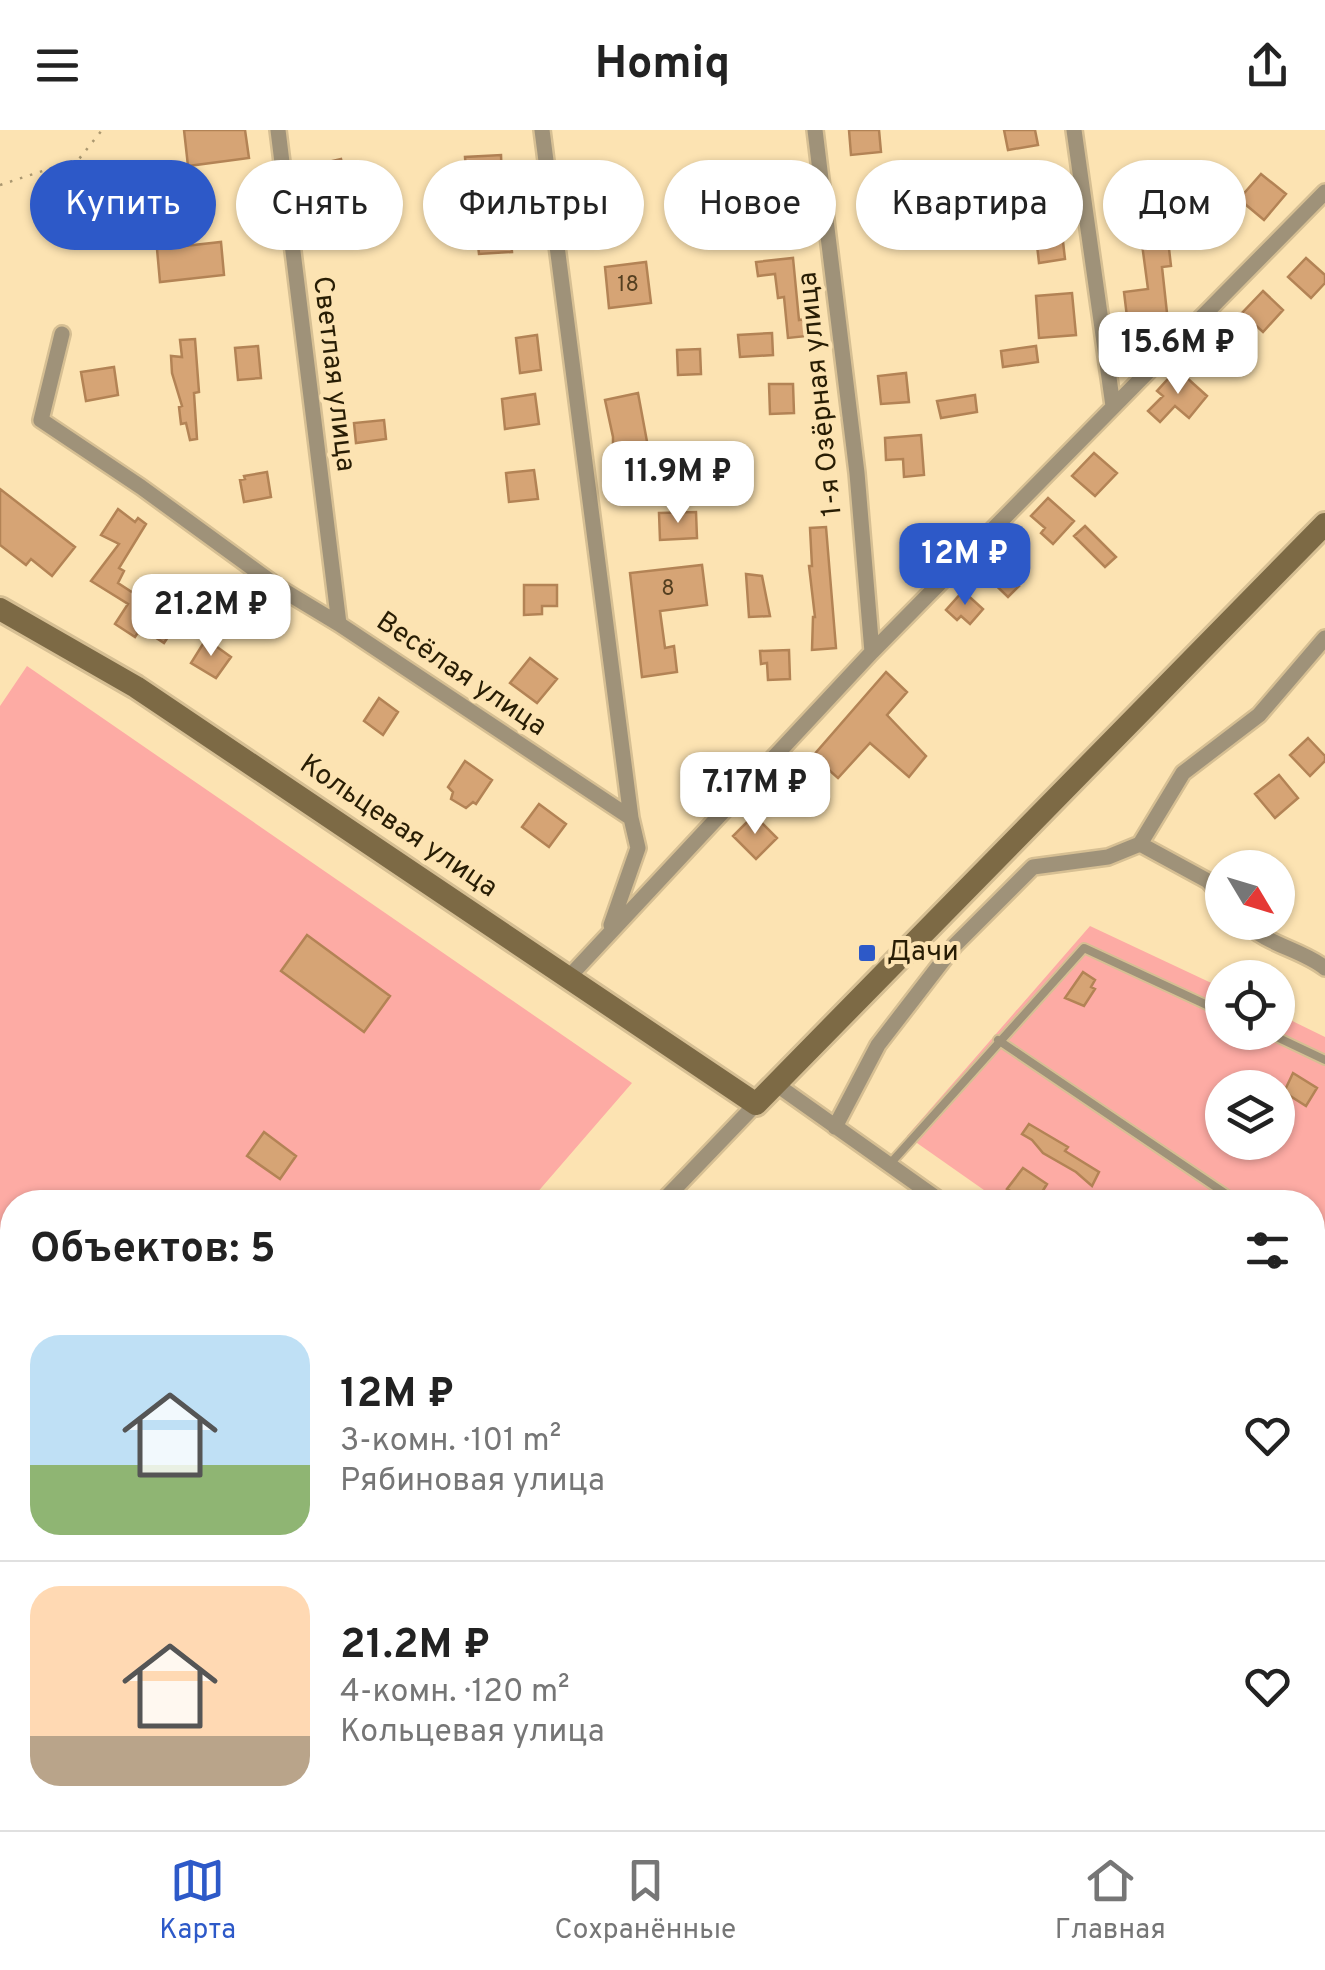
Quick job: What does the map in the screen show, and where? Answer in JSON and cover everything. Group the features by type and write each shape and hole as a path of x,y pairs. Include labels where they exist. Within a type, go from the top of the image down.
{"street":[{"name":"Светлая улица","path":"278,130 340,624"},
{"path":"542,130 638,848 608,934"},
{"name":"1-я Озёрная улица","path":"816,130 857,473 872,652"},
{"path":"1074,130 1113,406"},
{"path":"568,978 872,652 1325,192"},
{"name":"Весёлая улица","path":"62,334 40,420 281,588 631,818"},
{"path":"674,1190 1325,524"},
{"name":"Кольцевая улица","path":"0,609 136,688 756,1104"},
{"path":"835,1127 878,1045 954,945 1033,868 1108,857 1140,844 1182,774 1258,715 1325,638"},
{"path":"1140,844 1205,879"},
{"path":"1270,940 1314,959 1325,968"},
{"path":"777,1086 925,1190"}],"lane":[{"path":"889,1165 1084,948 1205,1004"},
{"path":"998,1040 1220,1190"},
{"path":"1295,1046 1325,1060"}],"path":[{"path":"0,185 79,160 102,130"}],"shaded area":[{"path":"27,666 632,1083 539,1190 0,1190 0,706"},
{"path":"1090,926 1205,980 1205,1050 1295,1050 1295,1022 1325,1037 1325,1190 984,1190 907,1136"}],"building":[{"path":"184,130 245,130 249,158 216,162 187,160"},
{"path":"849,130 879,130 881,152 851,155"},
{"path":"1004,130 1035,130 1038,145 1008,150"},
{"path":"501,155 501,160 465,160 465,157"},
{"path":"1261,174 1286,194 1264,220 1246,205 1246,191"},
{"path":"221,242 224,275 160,282 157,250 216,250 216,243"},
{"path":"479,250 512,250 512,252 479,254"},
{"path":"1038,250 1064,250 1065,259 1039,263"},
{"path":"1143,250 1169,250 1171,266 1162,267 1167,313 1127,317 1124,292 1148,289"},
{"path":"793,258 799,320 805,319 807,336 788,338 784,297 778,298 775,274 758,276 756,262"},
{"path":"1306,258 1325,275 1325,283 1311,298 1288,277"},
{"path":"646,262 651,303 609,308 605,267"},
{"path":"1263,291 1283,310 1263,332 1242,313"},
{"path":"1072,293 1076,335 1039,338 1036,296"},
{"path":"1218,328 1235,344 1212,367 1193,350"},
{"path":"772,333 773,355 740,357 738,335"},
{"path":"537,335 541,370 520,373 516,338"},
{"path":"195,339 197,439 190,440 186,423 181,424 182,406 171,356 182,357 180,340"},
{"path":"258,346 261,378 238,380 235,348"},
{"path":"1036,346 1038,362 1003,367 1001,351"},
{"path":"700,349 701,374 678,375 677,350"},
{"path":"114,367 118,395 86,401 81,372"},
{"path":"1177,369 1207,396 1189,418 1175,406 1160,422 1148,411 1163,396 1157,391"},
{"path":"906,373 909,402 881,404 878,376"},
{"path":"769,384 793,384 794,413 770,414"},
{"path":"638,393 651,447 651,477 613,477 613,437 605,400"},
{"path":"535,394 539,424 505,429 502,399"},
{"path":"975,395 977,412 941,418 937,401"},
{"path":"384,420 386,439 356,443 354,423"},
{"path":"921,435 924,475 904,477 903,459 886,460 885,438"},
{"path":"1094,453 1117,473 1095,496 1072,476"},
{"path":"534,470 538,499 509,502 506,473"},
{"path":"267,472 271,497 244,502 240,480"},
{"path":"0,489 75,547 52,576 31,559 26,565 0,545"},
{"path":"1048,498 1074,521 1053,544 1041,533 1045,528 1031,516"},
{"path":"118,509 135,522 138,518 146,524 119,568 124,571 118,583 178,622 164,643 141,628 135,637 115,624 128,604 91,581 119,544 101,535"},
{"path":"696,512 697,538 660,540 659,513"},
{"path":"1085,526 1116,557 1105,567 1074,536"},
{"path":"826,527 836,648 812,650 815,617 809,566 810,528"},
{"path":"1011,546 1026,561 1010,578 1019,586 1008,597 984,574"},
{"path":"702,565 707,605 660,611 665,648 674,646 677,672 642,677 630,573"},
{"path":"746,574 762,576 770,616 749,617"},
{"path":"524,585 557,585 557,606 542,606 542,614 524,615"},
{"path":"963,591 983,609 970,624 961,616 957,620 946,610"},
{"path":"206,639 231,657 216,678 191,663"},
{"path":"789,650 790,679 768,680 767,663 761,664 760,651"},
{"path":"530,658 557,679 537,703 510,683"},
{"path":"886,672 907,692 887,715 926,756 909,777 870,743 838,778 813,756"},
{"path":"379,698 398,712 383,735 364,721"},
{"path":"1308,738 1325,756 1310,776 1290,755"},
{"path":"465,761 492,780 476,804 466,808 451,799 453,792 448,787"},
{"path":"1279,775 1298,798 1275,818 1255,794"},
{"path":"539,804 566,824 549,847 522,827"},
{"path":"754,815 777,838 756,859 733,836"},
{"path":"307,935 390,996 364,1032 281,971"},
{"path":"1083,972 1095,980 1091,987 1095,989 1084,1006 1065,998"},
{"path":"1295,1074 1317,1088 1306,1106 1295,1099"},
{"path":"1029,1124 1068,1147 1065,1151 1099,1172 1092,1186 1022,1134"},
{"path":"264,1132 296,1156 280,1179 247,1156"},
{"path":"1023,1168 1047,1184 1043,1190 1007,1189"}],"place":[{"name":"Дачи","path":"867,953"}]}
